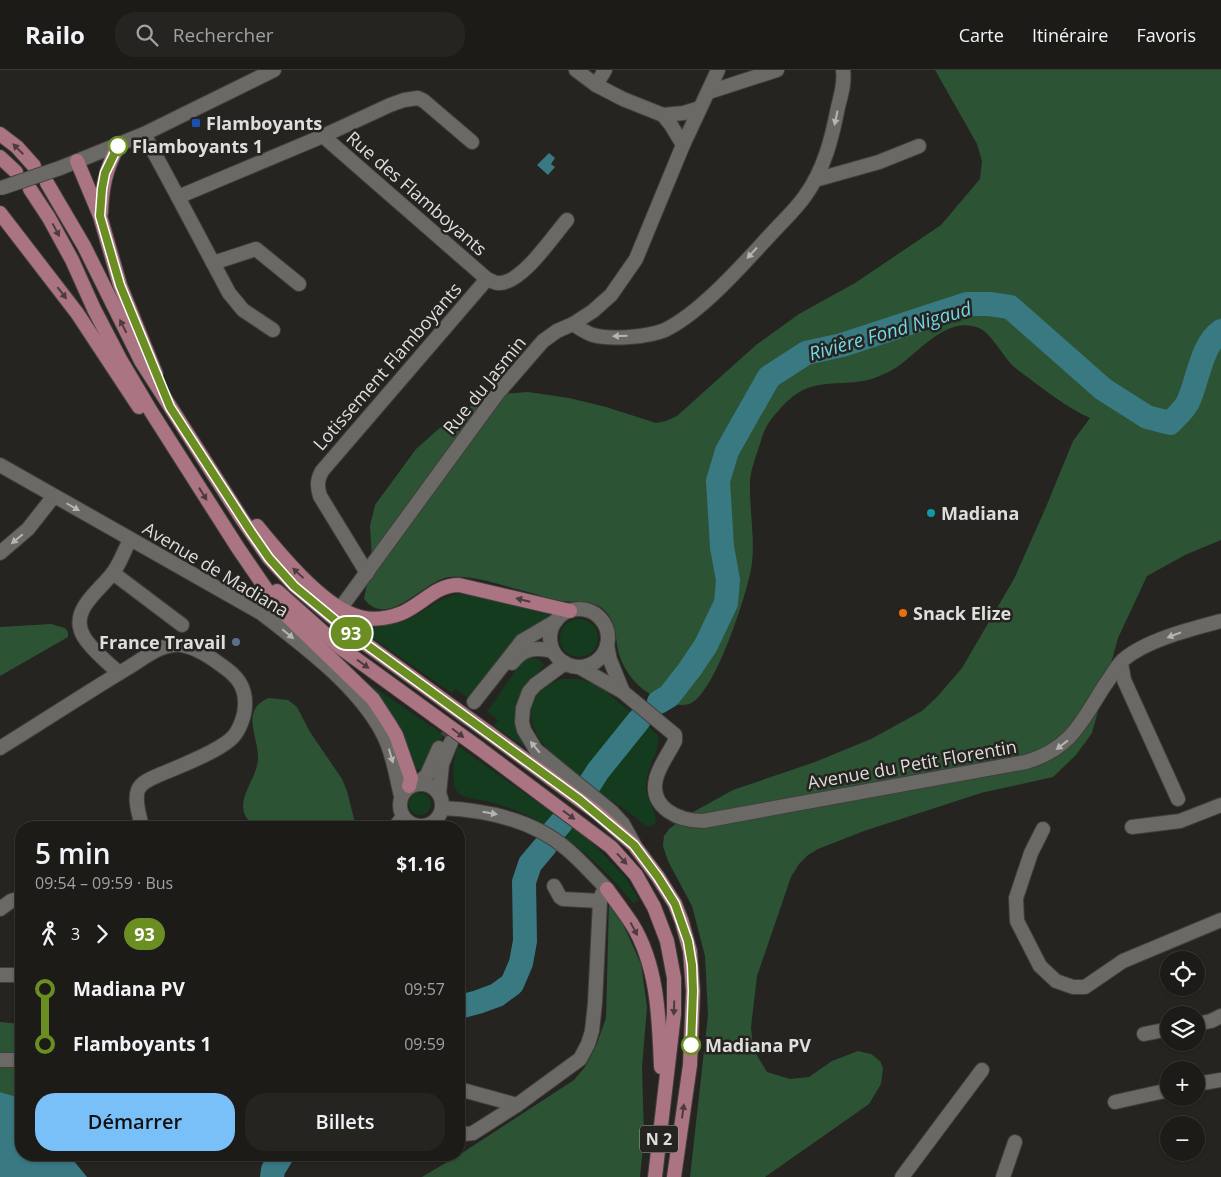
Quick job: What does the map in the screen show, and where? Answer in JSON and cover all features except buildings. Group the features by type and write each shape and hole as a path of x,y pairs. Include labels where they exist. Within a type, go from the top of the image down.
{"main road":[{"path":"0,134 17,147 34,166"},
{"path":"100,216 105,173 118,146"},
{"path":"0,157 16,172"},
{"path":"77,161 100,216 120,285 170,407"},
{"name":"N 2","path":"47,183 84,246 141,362 269,558 294,586 352,634 489,733 568,784 599,808 634,845 658,877 675,904 688,941 692,965 693,1016 690,1065 674,1177"},
{"name":"N 2","path":"30,189 54,226 120,359 238,548 283,599 322,632 585,826 611,847 636,876 654,907 667,940 674,978 674,1014 655,1177"},
{"path":"0,213 76,312 138,406 187,468"},
{"path":"206,463 228,487 277,551 326,598 346,612 356,616 373,618 390,617 409,610 438,589 451,585 459,585 570,611"},
{"path":"238,548 280,608 359,685 384,714 396,734 411,778 410,789"},
{"path":"603,895 632,925 641,942 650,968 656,997 663,1101"}],"street":[{"path":"0,188 118,146 274,70"},
{"path":"576,70 596,85 623,99 663,115 671,124 683,145"},
{"path":"596,85 605,70"},
{"name":"Rue du Jasmin","path":"345,602 497,394 543,341 557,331 573,324 611,295 636,259 683,145 718,70"},
{"path":"709,92 777,70"},
{"path":"573,324 593,335 617,337 652,334 665,330 698,306 733,274 805,196 815,180 828,149 834,127 844,79 843,70"},
{"name":"Rue des Flamboyants","path":"178,196 323,136 390,104 404,100 418,98 424,101 472,142"},
{"path":"663,115 684,113 700,108"},
{"path":"144,134 229,293 243,310 273,330"},
{"name":"Rue des Flamboyants","path":"323,136 487,279"},
{"path":"815,180 879,162 919,146"},
{"name":"Lotissement Flamboyants","path":"367,573 320,496 317,488 318,479 322,471 487,279 498,283 507,282 523,272 567,220"},
{"path":"213,263 256,249 299,284"},
{"name":"Avenue de Madiana","path":"0,465 261,613 325,665 356,695 374,718 384,735 391,753 410,789"},
{"path":"0,553 28,529 54,496"},
{"path":"119,673 84,638 80,620 85,603 113,573 130,540"},
{"path":"113,573 182,625"},
{"path":"553,651 536,648 523,652 477,704 522,640 570,611 585,610 599,617 607,630 610,660 623,692"},
{"path":"556,621 550,637 553,651 559,659 623,692"},
{"name":"Avenue du Petit Florentin","path":"623,692 671,731 676,738 656,780 655,788 658,801 675,816 691,821 703,821 1026,762 1048,754 1070,738 1121,662 1132,653 1177,633 1221,621"},
{"path":"0,748 119,673 164,648 174,645 184,646 216,661 240,681 244,693 245,705 242,720 235,736 226,743 147,780 138,789 137,801 141,821"},
{"path":"568,784 536,750 524,730 522,722 523,708 529,692 535,685 572,665 588,665 596,661 603,654 607,645"},
{"path":"1121,662 1124,680 1178,799"},
{"path":"409,821 403,817 399,803 410,789 427,775 448,740 442,764 439,794"},
{"path":"410,789 430,786 439,794 442,808 436,819 432,821"},
{"path":"1132,826 1180,821 1221,805"},
{"path":"442,808 499,815 540,832 567,849 603,895 592,1031 580,1059 517,1105 473,1133 465,1134"},
{"path":"400,821 403,817"},
{"path":"1043,830 1031,853 1016,898 1017,921 1040,966 1056,981 1073,987 1085,986 1122,961 1221,920"},
{"path":"554,886 563,899 603,895"},
{"path":"0,909 15,900"},
{"path":"0,975 15,975"},
{"path":"1205,1022 1221,1016"},
{"path":"1144,1034 1160,1031"},
{"path":"0,1060 15,1060"},
{"path":"902,1177 982,1070"},
{"path":"1205,1083 1221,1080"},
{"path":"465,1090 517,1105"},
{"path":"1115,1102 1160,1092"},
{"path":"1003,1177 1015,1142"}],"green space":[{"path":"935,70 1221,70 1221,540 1185,555 1147,576 1118,638 1092,733 1076,755 1053,777 981,793 864,831 818,849 799,864 791,877 757,976 751,1027 753,1049 767,1072 790,1079 809,1077 832,1061 858,1051 871,1054 880,1061 883,1068 881,1084 869,1104 765,1177 690,1177 708,1015 705,956 692,906 668,861 663,846 664,836 669,829 686,816 733,790 815,762 871,739 922,711 937,697 962,668 1014,579 1073,441 1090,418 1062,402 1018,370 1009,362 985,332 969,325 946,330 897,367 878,377 861,381 809,387 793,396 779,409 767,426 762,436 753,467 750,481 752,563 729,641 709,683 699,697 685,705 672,704 657,698 644,690 634,680 625,668 619,654 611,619 603,609 593,604 566,602 487,581 450,577 429,586 395,607 384,609 374,607 364,599 372,559 370,526 375,505 416,449 442,426 471,406 502,394 528,392 569,398 606,407 656,423 666,421 677,416 756,345 799,314 855,283 941,225 980,179 982,161 977,144"},
{"path":"462,594 483,596 550,612 547,619 527,629 518,638 470,699 455,689 452,693 354,625 382,625 402,622 446,597"},
{"path":"579,619 592,625 598,638 592,651 579,657 566,651 560,638 566,625"},
{"path":"51,624 65,628 68,632 68,637 0,676 0,627"},
{"path":"529,658 539,659 544,665 522,692 532,752 494,726 498,720 487,712 520,664"},
{"path":"562,679 578,679 598,685 658,735 657,747 648,772 646,785 656,819 651,827 580,779 548,750 537,734 531,718 533,702 544,687"},
{"path":"365,681 444,735 421,770 413,768 384,705"},
{"path":"269,698 288,700 297,707 310,732 342,779 354,821 250,821 246,817 243,808 245,794 258,759 253,717 260,703"},
{"path":"458,746 586,837 626,878 639,900 633,903 593,860 562,835 545,825 504,806 462,796 455,787 453,773"},
{"path":"420,793 428,796 431,804 428,812 420,815 412,812 409,804 412,796"},
{"path":"609,904 623,924 641,964 647,1007 642,1067 644,1137 640,1177 422,1177 449,1161 465,1161 465,1151 574,1080 585,1067 596,1046 606,1018"},
{"path":"0,1022 15,1023 15,1096 0,1092"}],"water":[{"path":"549,153 555,158 551,164 555,167 548,175 537,165"},
{"path":"0,1092 15,1096 15,1161 74,1161 87,1177 0,1177"}],"waterway":[{"name":"Rivière Fond Nigaud","path":"659,702 669,696 690,669 706,645 726,603 728,580 722,547 718,481 727,451 769,377 806,353 842,345 967,304 989,304 1010,307 1103,389 1147,417 1170,423 1188,402 1204,354 1214,337 1221,331"},
{"name":"Rivière Fond Nigaud","path":"589,785 639,720"},
{"name":"Rivière Fond Nigaud","path":"554,831 561,823"},
{"name":"Rivière Fond Nigaud","path":"465,1005 497,995 512,984 521,963 525,941 524,882 530,864 546,845"},
{"name":"Rivière Fond Nigaud","path":"272,1177 273,1170 278,1161"}],"tunnel":[{"path":"446,738 474,702"}],"bus line":[{"name":"93","path":"118,146 105,173 100,216 120,285 170,407 269,558 294,586 352,634 596,812 634,845 675,904 688,941 692,965 693,991 691,1045"}],"place":[{"name":"Flamboyants","path":"196,123"},
{"name":"Flamboyants 1","path":"118,146"},
{"name":"Madiana","path":"931,513"},
{"name":"Snack Elize","path":"903,613"},
{"name":"France Travail","path":"236,642"},
{"name":"Madiana PV","path":"691,1045"}]}
